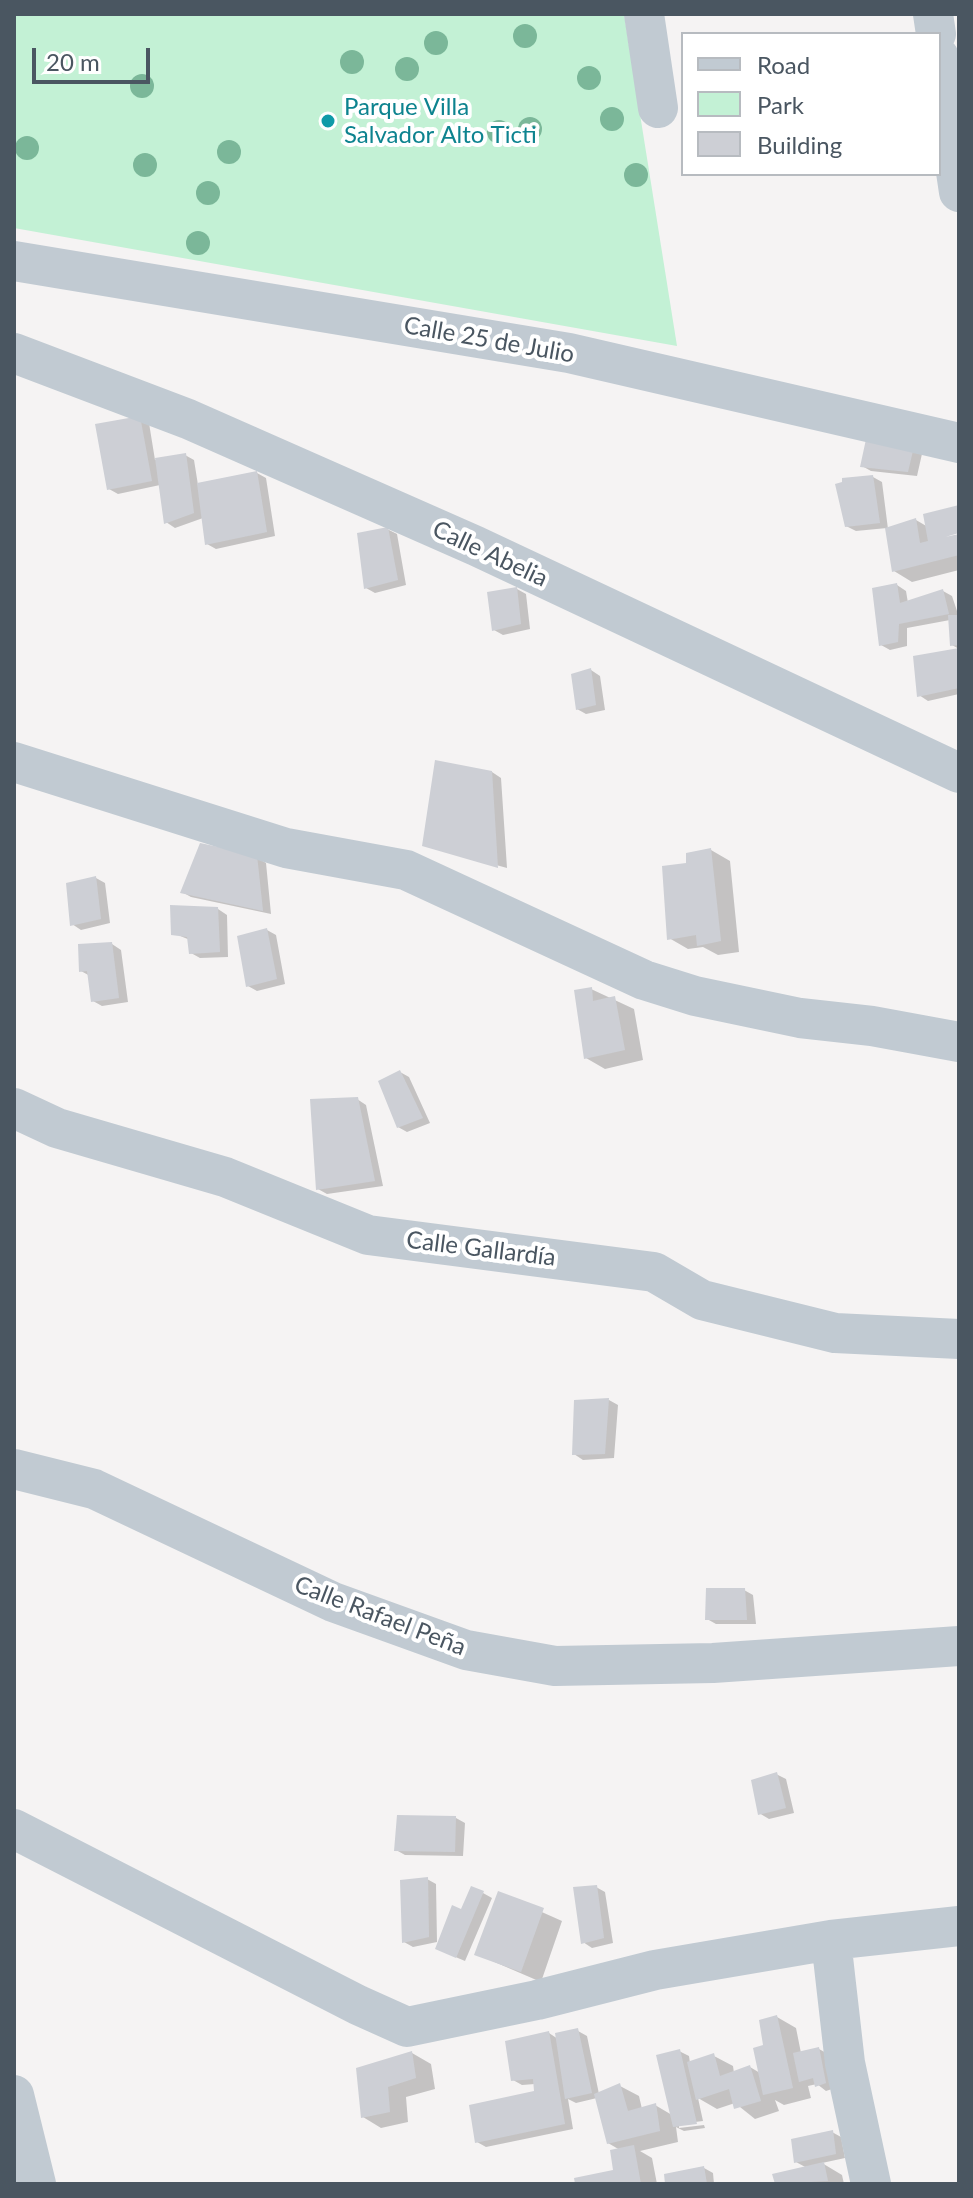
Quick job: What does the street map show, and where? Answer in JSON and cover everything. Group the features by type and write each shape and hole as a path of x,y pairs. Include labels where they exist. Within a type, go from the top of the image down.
{"street":[{"path":"644,14 658,108"},
{"path":"941,70 959,192"},
{"name":"Calle 25 de Julio","path":"14,261 569,353 959,443"},
{"name":"Calle Abelia","path":"14,353 188,419 476,546 959,773"},
{"path":"14,762 286,848 406,870 644,980 695,996 800,1018 872,1026 959,1042"},
{"name":"Calle Gallardía","path":"14,1108 57,1128 225,1177 368,1235 654,1272 702,1300 835,1333 959,1339"},
{"name":"Calle Rafael Peña","path":"14,1469 94,1489 333,1602 466,1650 555,1666 713,1663 959,1646"},
{"path":"14,1829 407,2027 537,2000 655,1970 831,1940 959,1926"},
{"path":"831,1940 845,2063 871,2184"},
{"path":"14,2095 36,2184"}],"green space":[{"name":"Parque Villa Salvador Alto Ticti","path":"14,14 624,14 677,346 14,228"}],"building":[{"path":"140,416 152,481 107,490 95,424"},
{"path":"868,430 916,438 908,472 860,467"},
{"path":"186,453 194,513 164,524 155,458"},
{"path":"257,471 267,532 205,545 197,483"},
{"path":"873,475 880,523 845,527 835,484 842,482 842,478"},
{"path":"959,505 959,533 945,537 959,534 959,555 892,572 885,528 916,518 920,543 928,541 923,514"},
{"path":"388,527 398,580 364,589 357,533"},
{"path":"897,583 900,603 943,589 949,614 899,624 898,642 879,646 872,588"},
{"path":"517,587 521,624 492,631 487,592"},
{"path":"948,615 959,615 959,645 950,646"},
{"path":"959,648 959,688 917,697 913,656"},
{"path":"591,668 596,705 576,710 571,674"},
{"path":"435,760 492,771 498,868 422,846"},
{"path":"200,843 257,855 263,911 180,893"},
{"path":"711,848 721,941 697,946 696,935 667,940 662,866 686,863 686,853"},
{"path":"96,876 101,919 70,926 66,883"},
{"path":"170,905 218,907 220,952 189,954 187,937 171,935"},
{"path":"267,928 277,979 246,987 237,936"},
{"path":"112,942 119,998 91,1002 87,971 79,972 78,944"},
{"path":"592,987 593,1001 615,996 625,1050 584,1059 574,990"},
{"path":"400,1070 423,1118 397,1128 378,1081"},
{"path":"358,1097 375,1181 316,1190 310,1099"},
{"path":"609,1398 605,1454 572,1455 574,1400"},
{"path":"706,1588 745,1588 747,1620 705,1620"},
{"path":"777,1772 786,1808 758,1815 751,1780"},
{"path":"397,1815 456,1816 455,1852 394,1851"},
{"path":"428,1877 429,1937 402,1943 400,1880"},
{"path":"597,1885 604,1938 581,1944 573,1887"},
{"path":"471,1886 484,1891 456,1958 435,1949 452,1905 461,1909"},
{"path":"498,1891 544,1908 521,1972 474,1955"},
{"path":"777,2015 793,2088 763,2095 753,2048 763,2045 759,2020"},
{"path":"578,2028 592,2093 565,2099 555,2033"},
{"path":"549,2031 565,2124 475,2143 469,2105 534,2091 533,2079 511,2081 505,2041"},
{"path":"819,2047 826,2083 815,2087 813,2078 799,2082 793,2053"},
{"path":"680,2049 697,2124 673,2127 656,2055"},
{"path":"412,2051 416,2078 388,2087 390,2112 361,2118 356,2068"},
{"path":"714,2053 720,2076 750,2065 761,2101 734,2109 729,2089 696,2100 687,2062"},
{"path":"620,2083 628,2111 656,2103 660,2131 607,2144 594,2094"},
{"path":"833,2130 836,2154 794,2163 791,2139"},
{"path":"634,2145 641,2184 575,2184 574,2178 613,2170 610,2150"},
{"path":"824,2162 828,2181 775,2184 772,2174"},
{"path":"704,2166 707,2184 665,2184 664,2174"}],"place":[{"name":"Parque Villa Salvador Alto Ticti","path":"328,121"}]}
